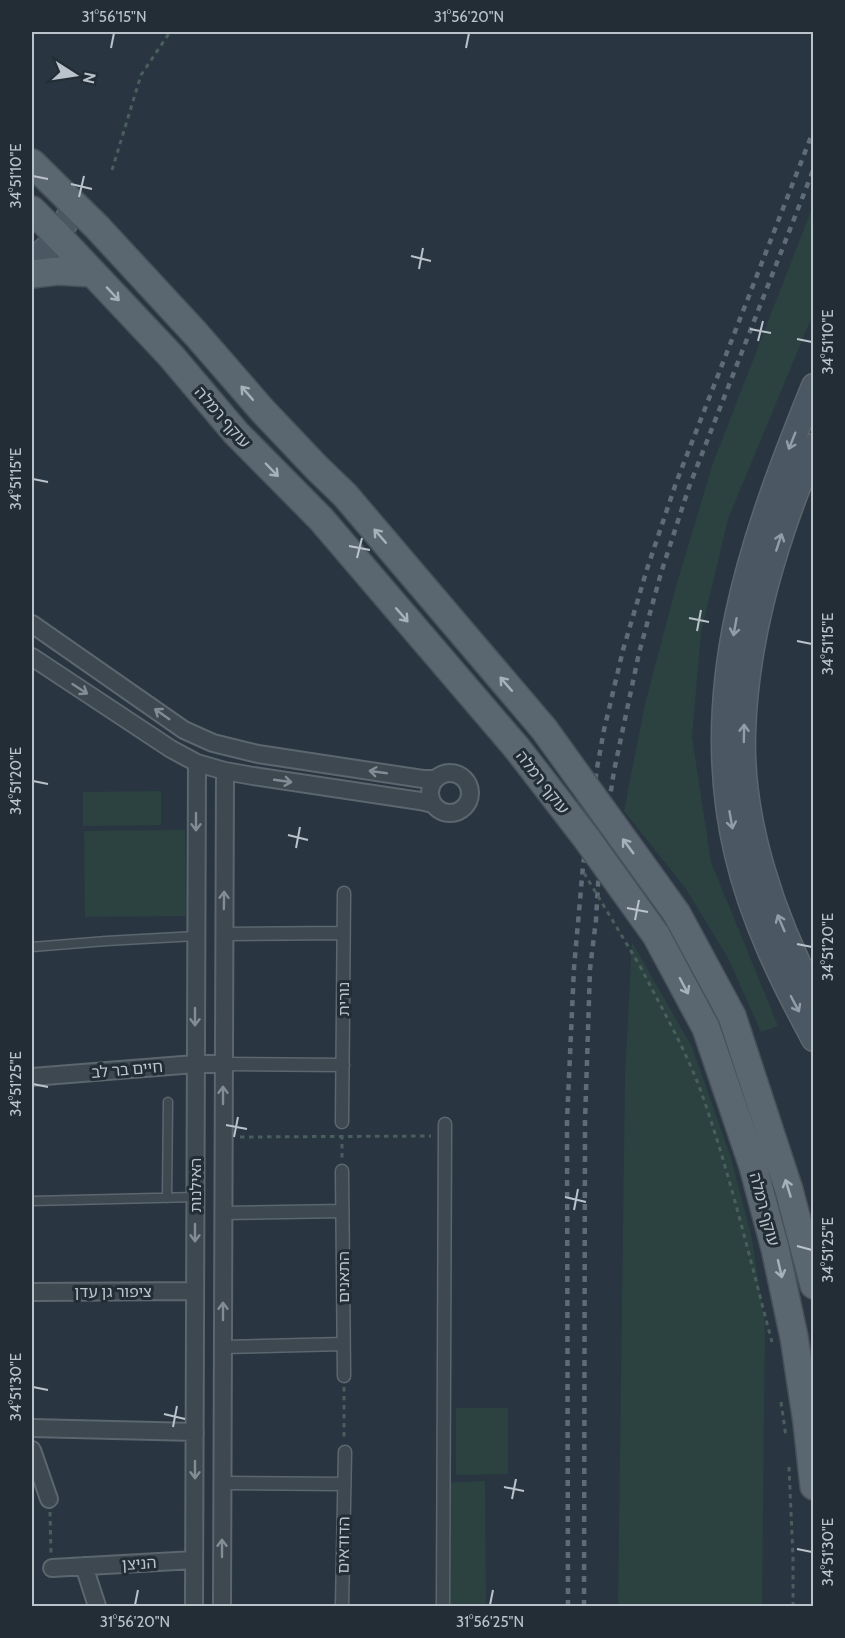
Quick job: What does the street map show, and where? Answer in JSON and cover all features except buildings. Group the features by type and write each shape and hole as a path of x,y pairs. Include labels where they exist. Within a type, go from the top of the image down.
{"main road":[{"name":"עוקף רמלה","path":"32,163 75,205 196,334 262,410 345,495 544,729 677,914 732,1016 789,1190 813,1285"},
{"path":"32,264 41,225 75,205"},
{"name":"עוקף רמלה","path":"41,225 93,273 171,356 236,433 321,519 516,747 656,934 706,1028 759,1186 794,1337 807,1422 813,1486"},
{"path":"32,274 57,271 93,273"},
{"path":"813,386 759,529 740,598 728,664 723,728 726,791 737,854 756,918 784,983 813,1039"},
{"path":"813,446 778,544 759,610 747,674 743,735 746,795 758,855 778,916 813,995"}],"street":[{"path":"32,624 184,730 213,743 258,754 423,779 436,779"},
{"path":"32,657 197,763 225,771 433,804"},
{"name":"האילנות","path":"194,1606 197,763"},
{"name":"האילנות","path":"222,1606 225,771"},
{"path":"447,773 460,776 468,786 469,798 462,809 449,813 437,809 433,804 430,798 432,784 447,773"},
{"name":"נורית","path":"342,1122 344,893"},
{"path":"196,936 344,933"},
{"name":"חיים בר לב","path":"32,1077 195,1064 223,1064"},
{"path":"223,1064 343,1065"},
{"path":"443,1606 445,1130"},
{"name":"התאנים","path":"342,1171 344,1376"},
{"path":"223,1213 342,1211"},
{"name":"ציפור גן עדן","path":"32,1292 195,1291"},
{"path":"223,1347 343,1344"},
{"path":"32,1428 195,1431"},
{"path":"32,1450 49,1499"},
{"name":"הדודאים","path":"342,1606 345,1452"},
{"path":"223,1483 344,1484"},
{"name":"הניצן","path":"52,1568 194,1560"},
{"path":"84,1566 97,1606"}],"lane":[{"path":"32,947 106,940 196,936"},
{"path":"167,1198 168,1102"},
{"path":"32,1201 195,1197"}],"path":[{"path":"112,170 141,75 170,32"},
{"path":"640,966 673,1029 698,1084 723,1160 773,1347"},
{"path":"342,1122 342,1171"},
{"path":"223,1136 342,1137 445,1130"},
{"path":"344,1376 345,1452"},
{"path":"781,1402 788,1447"},
{"path":"789,1458 793,1606"},
{"path":"49,1499 52,1568"}],"green space":[{"path":"813,206 813,314 728,519 701,632 692,737 711,862 778,1026 761,1032 728,958 686,889 624,811 645,704 677,583 713,463"},
{"path":"161,791 161,825 83,826 83,792"},
{"path":"185,830 186,916 85,917 84,831"},
{"path":"632,942 692,1047 731,1158 752,1239 765,1325 762,1606 618,1606 625,1077"},
{"path":"456,1408 508,1408 508,1474 456,1475"},
{"path":"485,1481 486,1606 443,1606 443,1483"}],"railway":[{"path":"568,1606 567,1120 574,968 583,866 597,768 623,650 676,483 814,129"},
{"path":"584,1606 585,1121 590,969 599,868 614,771 639,653 661,573 689,487 814,168"}]}
